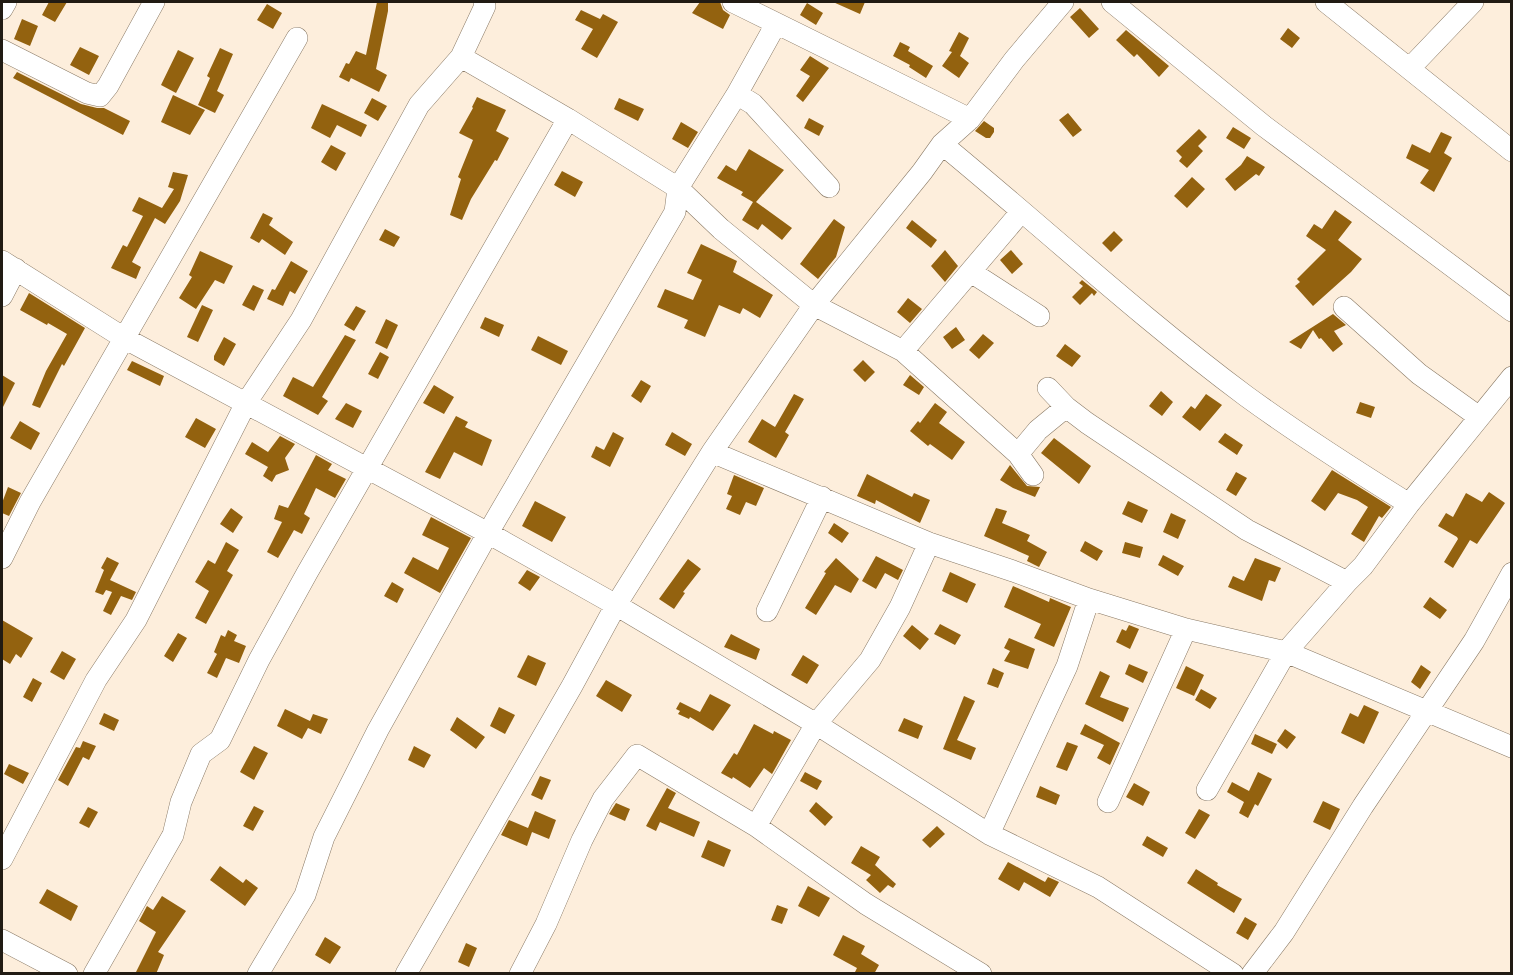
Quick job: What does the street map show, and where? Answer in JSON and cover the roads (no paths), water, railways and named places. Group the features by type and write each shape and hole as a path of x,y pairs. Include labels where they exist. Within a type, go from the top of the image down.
{"street":[{"path":"2,9 6,2"},
{"path":"2,50 87,93 100,96 108,86 154,2"},
{"path":"2,860 96,680 136,620 246,403 301,320 419,105 461,57 485,6 484,2"},
{"path":"733,2 767,13 970,119"},
{"path":"406,974 572,686 616,605 712,452 814,305 942,144 970,119 1014,60 1063,2"},
{"path":"1112,2 1264,126 1512,311"},
{"path":"1410,68 1473,2"},
{"path":"1339,5 1410,68 1512,151"},
{"path":"258,974 305,895 324,837 378,730 488,533 675,212 678,188 736,94 767,13"},
{"path":"2,558 30,502 297,38"},
{"path":"461,57 568,119 678,188 722,229 814,305 903,351 1018,454 1032,475"},
{"path":"736,94 753,104 829,188"},
{"path":"93,974 173,835 193,767 201,754 220,740 259,660 366,467 568,119"},
{"path":"942,144 1164,332 1246,396 1335,458 1408,504"},
{"path":"903,351 1021,212"},
{"path":"2,296 9,265 124,338 488,533 616,605 816,724 989,834 1098,887 1233,974"},
{"path":"971,272 1040,316"},
{"path":"1344,307 1419,374 1479,417"},
{"path":"1207,790 1286,652 1363,566 1408,504 1512,377"},
{"path":"1048,388 1066,407 1247,530 1347,582"},
{"path":"1018,454 1038,430 1066,407"},
{"path":"712,452 929,543 1089,599 1186,629 1286,652 1512,747"},
{"path":"766,611 822,497"},
{"path":"756,826 816,724 870,660 900,607 929,543"},
{"path":"1252,974 1284,932 1363,806 1474,641 1512,573"},
{"path":"989,834 1067,666 1089,599"},
{"path":"1108,802 1186,629"},
{"path":"520,974 546,924 582,840 603,799 637,755 756,826 866,904 981,974"},
{"path":"2,940 68,974"}]}
